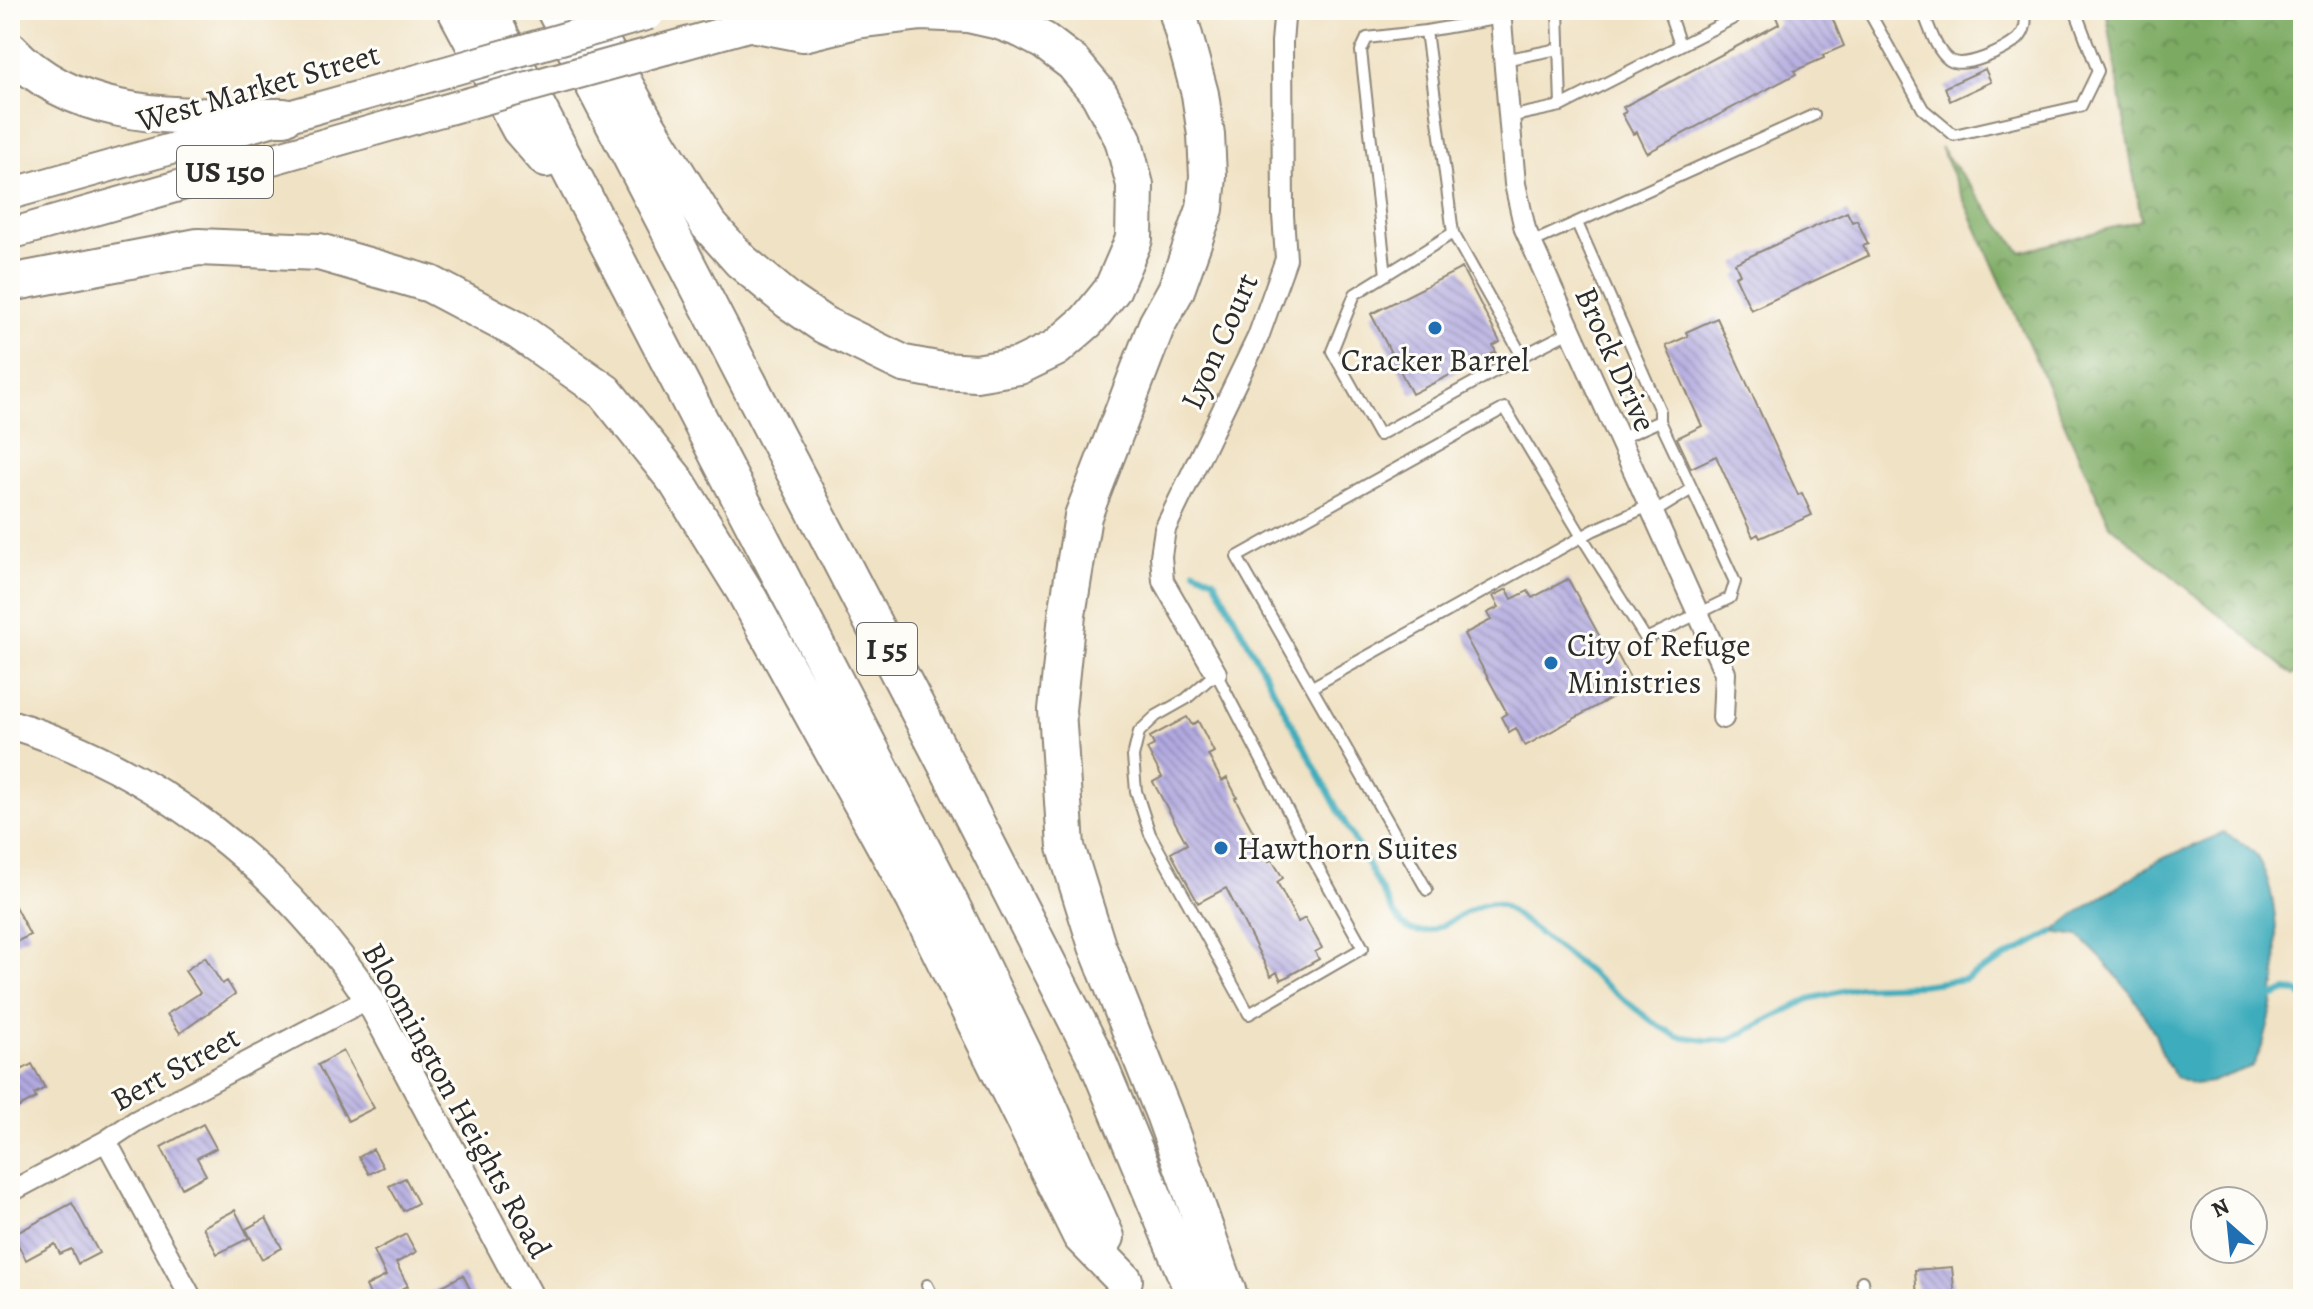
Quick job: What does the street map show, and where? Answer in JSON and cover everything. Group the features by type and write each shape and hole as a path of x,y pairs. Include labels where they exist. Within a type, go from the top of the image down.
{"highway":[{"path":"456,10 520,129 593,215"},
{"name":"I 55","path":"487,10 948,899 1041,1089 1128,1289"},
{"name":"I 55","path":"555,10 1091,1048 1196,1299"},
{"path":"583,10 647,125 708,224 741,261 824,325 904,364 976,373 1019,366 1056,348 1087,321 1112,290 1134,239 1135,185 1123,139 1099,94 1073,63 1023,30 968,14 922,12 895,15 856,20 803,33 756,24"},
{"path":"1180,15 1200,94 1206,135 1208,176 1205,209 1176,290 1157,324 1083,516 1067,615 1057,710 1066,847 1097,946 1164,1114 1230,1299"},
{"path":"10,50 38,76 79,97 113,108 151,114 284,117"},
{"path":"10,283 198,247 319,252 430,284 517,330 605,392 677,482 744,590 914,898 1081,1236 1128,1289"}],"main road":[{"name":"US 150","path":"10,234 806,10"},
{"name":"West Market Street","path":"10,194 657,12"},
{"name":"Bloomington Heights Road","path":"10,724 49,737 126,771 231,843 296,905 344,961 369,998 530,1299"}],"street":[{"name":"Lyon Court","path":"1216,673 1163,581 1161,556 1165,529 1258,337 1286,259 1282,42 1288,10"},
{"name":"Brock Drive","path":"1500,14 1515,184 1525,229 1725,673 1723,718"},
{"name":"Bert Street","path":"10,1192 106,1141 136,1121 369,998"},
{"path":"106,1141 192,1299"}],"lane":[{"path":"1558,10 1561,106"},
{"path":"1668,10 1680,45"},
{"path":"1509,117 1561,106 1732,19 1729,10"},
{"path":"1868,10 1923,109 1954,135 2081,106 2098,71 2075,10"},
{"path":"1922,10 1938,46 1947,59 1955,63 1978,62 2018,39 2025,27 2024,10"},
{"path":"1386,275 1361,51 1367,38 1426,31 1500,14"},
{"path":"1426,31 1453,233 1522,356"},
{"path":"1504,60 1558,49"},
{"path":"1531,243 1814,115"},
{"path":"1427,890 1237,557 1505,408 1646,639 1730,598 1735,582 1660,421 1660,411 1577,223"},
{"path":"1453,233 1355,294 1332,351 1379,435 1571,331"},
{"path":"1619,439 1660,421"},
{"path":"1312,687 1582,537 1692,489"},
{"path":"1216,673 1363,948 1249,1014 1150,834 1136,791 1133,757 1139,732 1216,673"},
{"path":"1862,1281 1865,1299"},
{"path":"927,1285 934,1299"}],"green space":[{"path":"2106,10 2303,10 2303,666 2293,675 2110,525 1940,147 2021,252 2141,220"}],"water":[{"path":"2224,833 2252,851 2265,872 2275,918 2274,994 2264,1041 2253,1066 2211,1082 2194,1084 2176,1077 2133,996 2104,961 2079,936 2053,932 2159,860"}],"building":[{"path":"1773,10 1829,10 1844,46 1647,153 1637,132 1633,134 1622,114 1626,112 1623,107 1779,24"},
{"path":"1985,69 1991,82 1950,101 1945,87"},
{"path":"1847,212 1852,222 1857,220 1868,244 1863,246 1868,256 1751,310 1735,276 1740,274 1735,263"},
{"name":"Cracker Barrel","path":"1462,268 1500,342 1493,346 1496,352 1412,394 1371,314"},
{"path":"1717,318 1798,495 1802,493 1812,515 1760,538 1758,534 1753,537 1716,456 1691,468 1677,438 1702,426 1666,346 1688,336 1686,332"},
{"name":"City of Refuge Ministries","path":"1568,579 1611,657 1617,654 1634,685 1525,746 1516,728 1509,732 1501,717 1507,713 1464,634 1491,620 1487,613 1499,607 1493,596 1507,589 1512,599 1528,591 1532,598"},
{"name":"Hawthorn Suites","path":"1187,717 1192,725 1198,721 1214,752 1208,755 1222,781 1227,778 1269,861 1272,860 1283,878 1277,882 1298,922 1305,918 1322,948 1315,952 1319,959 1281,980 1277,972 1271,976 1226,888 1198,903 1171,853 1187,844 1153,782 1162,777 1147,749 1154,745 1150,737"},
{"path":"10,897 30,935 10,945"},
{"path":"205,957 222,984 227,981 235,994 180,1033 167,1014 200,993 185,971"},
{"path":"343,1051 374,1108 348,1121 318,1065"},
{"path":"32,1064 45,1088 34,1094 36,1098 10,1112 10,1076"},
{"path":"203,1124 216,1148 197,1158 206,1175 182,1188 161,1147"},
{"path":"373,1149 383,1167 369,1174 359,1157"},
{"path":"405,1178 418,1203 403,1211 389,1186"},
{"path":"72,1203 99,1253 78,1264 71,1249 60,1254 55,1244 26,1260 13,1235"},
{"path":"235,1210 249,1238 217,1254 203,1227"},
{"path":"266,1218 282,1248 262,1259 246,1229"},
{"path":"406,1234 416,1252 396,1263 408,1286 383,1299 372,1299 366,1286 386,1276 374,1251"},
{"path":"1952,1267 1955,1299 1917,1299 1915,1270"},
{"path":"463,1275 475,1299 417,1299"}],"waterway":[{"path":"1195,570 1214,579 1394,914 1407,928 1417,932 1428,931 1482,905 1493,903 1504,906 1654,1023 1677,1036 1706,1040 1729,1040 1809,999 1859,987 1920,985 1965,979 2053,932"},
{"path":"2273,997 2286,991 2299,992 2303,997"}],"place":[{"name":"Cracker Barrel","path":"1435,328"},
{"name":"City of Refuge Ministries","path":"1551,663"},
{"name":"Hawthorn Suites","path":"1221,848"}]}
